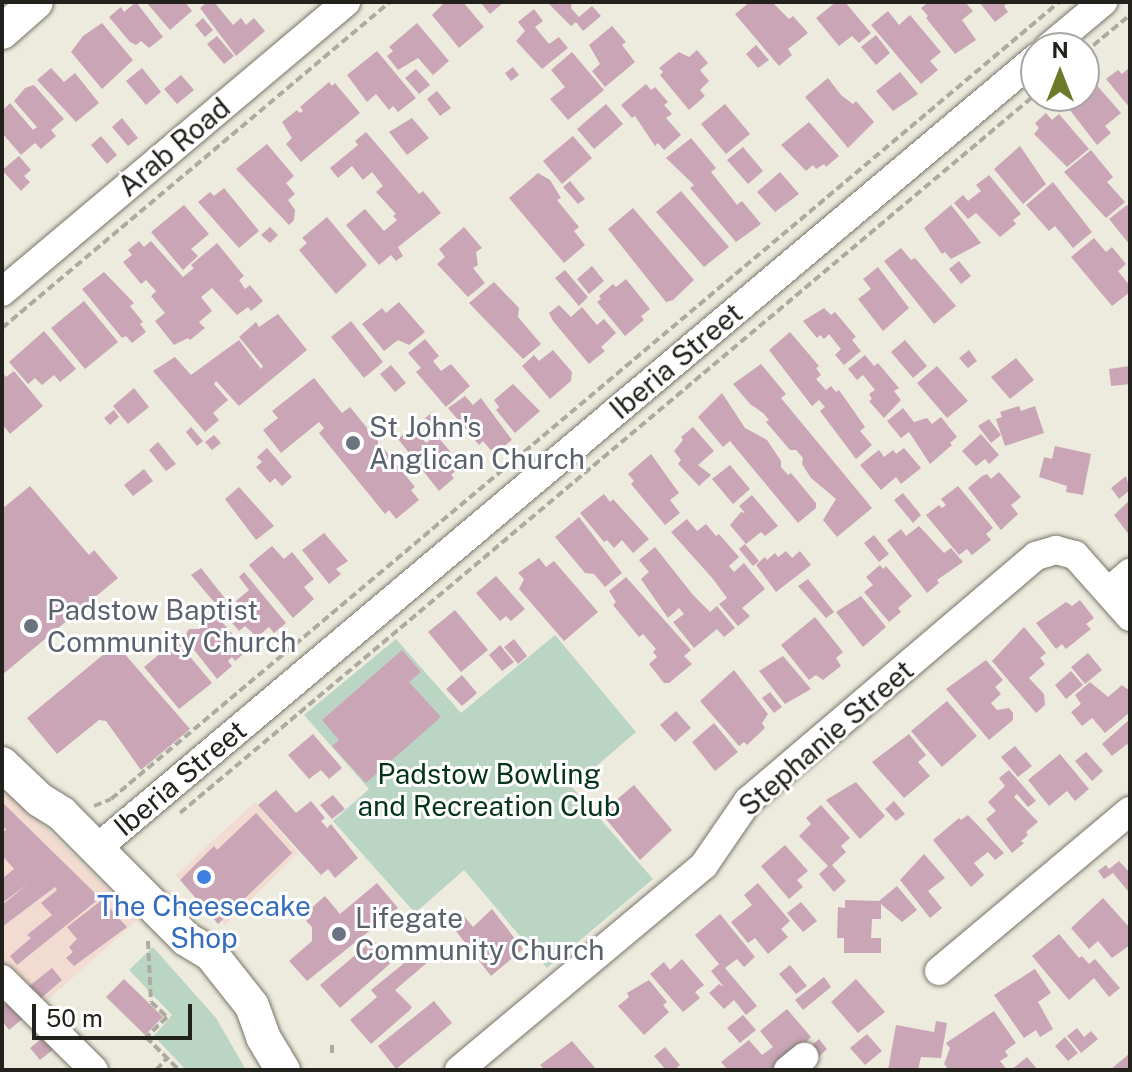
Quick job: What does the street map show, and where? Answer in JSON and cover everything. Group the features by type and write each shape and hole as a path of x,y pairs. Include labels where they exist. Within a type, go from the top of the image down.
{"main road":[{"path":"2,32 36,2"},
{"path":"2,745 49,791 78,810 96,849 186,939 211,954 225,968 252,1006 263,1037 283,1070"},
{"path":"2,764 40,800 78,810"}],"street":[{"name":"Arab Road","path":"2,292 346,2"},
{"path":"1067,32 1103,2"},
{"name":"Iberia Street","path":"96,849 1020,71"},
{"name":"Stephanie Street","path":"459,1070 704,865 748,801 1036,556 1056,550 1075,555 1119,582 1130,617"},
{"path":"939,971 1130,811"},
{"path":"2,979 94,1070"},
{"path":"283,1070 298,1070"}],"path":[{"path":"2,328 390,2"},
{"path":"78,810 111,799 1059,2"},
{"path":"1100,40 1130,15"},
{"path":"174,818 1020,107"},
{"path":"148,936 151,1002 167,1017 146,1037 179,1070"},
{"path":"332,1042 332,1053"},
{"path":"156,1070 167,1058"}],"shaded area":[{"path":"2,785 138,919 41,1006 2,967"},
{"path":"255,802 298,853 225,925 176,875"}],"green space":[{"name":"Padstow Bowling and Recreation Club","path":"555,635 636,732 572,787 653,879 547,968 464,870 415,913 333,821 369,789 304,715 396,639 461,713"},
{"path":"153,947 216,1018 246,1070 186,1070 154,1036 172,1015 129,970"}],"building":[{"path":"136,2 163,37 149,48 141,41 136,45 130,42 109,17 121,7 124,12"},
{"path":"146,2 185,2 192,11 170,30"},
{"path":"207,2 214,2 233,25 241,18 246,25 254,18 265,31 236,56 200,8"},
{"path":"445,2 463,2 484,27 459,48 432,15"},
{"path":"480,2 504,2 490,14"},
{"path":"572,2 571,8 579,17 592,6 601,16 583,31 576,22 571,26 549,4"},
{"path":"750,2 772,2 789,19 793,16 808,33 788,49 792,55 779,66 735,14"},
{"path":"836,2 845,2 871,33 859,43 852,36 839,46 816,18"},
{"path":"929,2 965,2 973,11 962,20 976,40 955,54 921,8"},
{"path":"979,2 1009,2 1004,6 1008,12 995,22"},
{"path":"534,9 543,21 535,27 549,44 559,37 568,48 542,69 516,41 525,31 518,22"},
{"path":"888,11 899,25 910,15 941,52 930,61 938,70 921,84 871,25"},
{"path":"203,18 213,30 205,37 195,25"},
{"path":"102,23 133,60 102,89 71,52 83,36"},
{"path":"417,23 449,61 433,75 418,58 398,70 387,56 393,51 389,47"},
{"path":"612,26 626,42 622,45 635,62 605,87 592,71 600,64 589,45"},
{"path":"876,35 890,53 876,65 861,47"},
{"path":"217,36 234,56 224,64 207,44"},
{"path":"756,45 769,60 758,68 746,54"},
{"path":"697,50 708,63 700,70 709,81 700,90 705,96 689,110 660,75 663,72 659,68 679,52 689,57"},
{"path":"377,51 416,98 398,112 393,106 389,110 376,94 367,102 347,75"},
{"path":"572,52 604,90 568,120 550,99 565,87 551,70"},
{"path":"513,67 519,75 511,81 505,73"},
{"path":"1130,67 1130,108 1106,79 1118,70 1122,74"},
{"path":"51,68 64,82 75,73 99,103 76,122 37,80"},
{"path":"142,68 161,92 146,105 126,81"},
{"path":"416,69 430,85 419,94 405,78"},
{"path":"900,72 918,94 893,111 876,91"},
{"path":"181,75 194,90 177,104 164,89"},
{"path":"828,78 841,95 853,104 856,101 874,122 848,148 805,97"},
{"path":"329,82 332,86 335,83 360,113 301,162 286,144 292,138 282,122 297,110 300,113 303,111 300,107"},
{"path":"646,84 651,90 655,87 668,102 664,105 672,114 666,118 681,135 664,150 658,143 655,146 635,116 632,118 621,105"},
{"path":"34,85 64,119 51,130 56,136 41,149 35,143 21,155 2,133 2,106 4,109 10,103 33,130 37,127 14,101 25,88"},
{"path":"1100,89 1121,113 1105,126 1111,133 1097,145 1071,112 1100,112"},
{"path":"437,91 451,108 440,116 427,99"},
{"path":"606,104 623,124 594,149 577,129"},
{"path":"725,104 750,134 726,154 701,124"},
{"path":"1046,113 1052,120 1059,114 1089,149 1067,167 1034,134 1039,128 1035,123"},
{"path":"122,118 138,138 128,146 112,127"},
{"path":"412,118 429,138 407,155 389,132"},
{"path":"809,122 839,156 826,167 824,164 816,169 813,165 806,171 781,145"},
{"path":"366,132 419,194 423,191 441,213 398,247 403,256 396,261 391,255 379,265 346,225 365,209 384,231 397,220 393,216 396,214 376,192 383,186 372,172 363,180 352,166 338,178 330,168 358,145 355,141"},
{"path":"101,136 117,155 107,164 91,145"},
{"path":"573,136 592,158 562,184 543,161"},
{"path":"691,138 716,168 711,172 737,205 742,201 761,224 736,242 690,188 694,185 666,158"},
{"path":"267,144 294,176 286,183 295,194 288,200 295,210 294,220 289,225 236,169"},
{"path":"1020,146 1046,184 1023,204 994,169"},
{"path":"743,147 763,171 748,184 727,160"},
{"path":"1091,150 1113,177 1107,182 1125,202 1106,218 1064,172"},
{"path":"19,156 31,170 24,176 30,182 21,191 2,170"},
{"path":"780,172 799,194 775,212 757,192"},
{"path":"538,173 550,180 561,198 557,200 579,227 574,231 585,245 564,263 509,198"},
{"path":"989,175 1021,214 1013,220 1016,224 1000,237 976,213 968,219 954,203 963,195 968,201 981,191 976,185"},
{"path":"570,181 585,199 578,204 563,187"},
{"path":"1053,182 1092,232 1073,248 1055,226 1049,231 1026,205"},
{"path":"224,188 259,231 239,248 198,202 210,192 214,196"},
{"path":"681,191 729,247 704,267 656,212"},
{"path":"184,205 209,234 191,249 198,256 183,270 151,232"},
{"path":"951,205 981,243 951,259 945,252 942,254 924,228"},
{"path":"1127,205 1130,209 1130,245 1109,219"},
{"path":"633,208 694,280 673,300 666,302 608,229"},
{"path":"327,217 367,265 336,294 299,250 307,243 302,238"},
{"path":"270,227 278,235 270,243 261,235"},
{"path":"464,227 482,248 476,252 478,265 473,268 485,283 468,297 437,264 445,257 439,249"},
{"path":"1094,238 1106,252 1112,247 1126,264 1118,271 1130,286 1130,292 1112,306 1071,257"},
{"path":"139,241 144,247 151,241 183,277 194,268 191,265 217,243 244,276 239,280 245,289 250,285 263,301 251,311 248,307 237,315 212,288 201,297 212,311 199,322 205,328 190,340 188,338 174,345 155,321 165,313 151,296 156,291 146,280 141,284 123,262 132,255 128,250"},
{"path":"901,248 911,260 915,258 956,306 934,324 884,261"},
{"path":"959,261 971,276 961,284 949,269"},
{"path":"592,266 604,281 589,294 577,279"},
{"path":"878,267 909,308 883,331 858,299 871,289 863,279"},
{"path":"565,270 588,297 579,306 555,278"},
{"path":"104,272 134,303 130,306 143,322 140,324 146,332 132,343 126,336 122,338 82,289"},
{"path":"626,279 650,309 641,316 644,320 625,336 597,302 601,299 599,296 613,284 616,287"},
{"path":"494,282 519,308 518,317 541,344 523,359 469,303"},
{"path":"84,301 118,342 85,369 51,328"},
{"path":"399,302 425,332 409,345 398,340 384,351 362,324 382,308 386,313"},
{"path":"559,305 571,317 582,307 597,325 604,319 616,333 601,347 605,351 589,364 553,321 549,313"},
{"path":"824,308 831,315 835,312 856,337 852,340 861,351 844,365 835,355 841,349 829,334 824,339 820,335 817,338 803,321"},
{"path":"278,314 307,350 239,406 216,381 214,384 228,400 213,413 219,420 205,432 153,371 175,357 191,375 239,340 261,369 263,366 239,337 256,322 259,327"},
{"path":"351,321 383,362 364,378 331,337"},
{"path":"44,331 76,369 60,382 54,375 42,385 35,378 28,384 9,362"},
{"path":"790,332 819,366 816,368 821,375 816,379 826,390 831,386 836,392 839,390 865,427 860,431 872,445 856,459 820,411 825,407 819,400 812,406 769,350"},
{"path":"425,339 439,356 433,361 441,371 451,364 470,386 446,407 416,372 421,368 408,353"},
{"path":"905,340 927,366 913,378 891,352"},
{"path":"553,350 572,372 571,381 550,399 522,366 534,355 539,361"},
{"path":"969,350 977,361 968,368 959,358"},
{"path":"865,355 874,366 878,363 899,388 894,391 901,400 884,418 869,401 872,399 869,394 875,390 863,375 857,380 848,369"},
{"path":"1016,358 1034,380 1010,399 991,377"},
{"path":"761,364 786,394 781,398 872,508 837,537 823,520 836,499 811,478 802,464 803,458 796,450 790,450 766,422 769,420 763,413 750,404 733,384"},
{"path":"391,365 406,383 395,392 380,374"},
{"path":"937,366 968,401 947,418 917,383"},
{"path":"1130,366 1130,384 1111,386 1109,369"},
{"path":"14,371 43,406 10,434 2,424 2,372 6,377"},
{"name":"St John's Anglican Church","path":"314,378 342,413 350,407 415,487 411,490 419,500 396,519 389,510 385,514 319,433 324,428 319,422 281,453 263,430 278,418 272,411"},
{"path":"513,384 540,411 515,433 496,410 499,407 494,400"},
{"path":"134,388 149,407 128,424 113,406"},
{"path":"722,393 745,428 767,440 781,461 781,467 788,475 791,473 816,503 816,508 798,523 730,441 723,447 698,417"},
{"path":"465,396 473,405 481,398 512,440 494,454 483,441 479,445 448,408"},
{"path":"1019,406 1021,411 1035,406 1044,433 1005,446 996,419 1002,417 1000,412"},
{"path":"903,408 914,422 927,418 932,424 941,417 957,437 930,464 909,432 901,438 887,421"},
{"path":"114,410 119,417 110,425 104,418"},
{"path":"432,412 444,426 432,435 421,422"},
{"path":"989,419 1001,435 991,443 978,426"},
{"path":"191,427 203,441 197,446 186,432"},
{"path":"413,427 426,443 436,435 462,465 451,475 454,478 439,491 398,439"},
{"path":"693,427 714,451 698,465 711,475 699,486 678,464 681,460 674,451 683,440 681,437"},
{"path":"981,434 999,455 989,464 985,459 976,466 962,451"},
{"path":"214,435 221,443 212,450 205,442"},
{"path":"158,442 176,464 166,471 149,450"},
{"path":"1055,446 1091,454 1083,495 1066,492 1067,486 1039,477 1044,457 1052,459"},
{"path":"267,448 292,477 282,486 275,478 270,483 256,467 262,462 257,457"},
{"path":"904,448 921,468 901,484 896,477 881,490 860,465 879,450 884,457 893,450 896,454"},
{"path":"651,454 679,493 670,500 680,513 665,525 631,484 634,481 628,474"},
{"path":"730,465 750,489 733,504 712,479"},
{"path":"144,469 153,481 133,496 124,485"},
{"path":"999,472 1021,497 1011,505 1018,514 1001,530 968,488 982,476 987,474 991,479"},
{"path":"1126,476 1130,490 1119,499 1111,488"},
{"name":"Padstow Baptist Community Church","path":"30,486 89,555 94,550 118,578 2,675 2,509"},
{"path":"958,486 993,528 986,534 991,540 972,555 967,549 959,555 926,515 939,505 942,508 946,505 941,499"},
{"path":"239,487 274,526 256,540 225,499"},
{"path":"903,493 921,515 913,523 894,500"},
{"path":"604,494 610,502 613,499 649,539 633,553 622,540 614,548 607,540 604,542 580,513"},
{"path":"752,495 778,526 765,536 761,532 746,544 730,525 741,512 745,513 739,506"},
{"path":"1130,500 1130,536 1114,515"},
{"path":"579,517 622,573 605,587 594,574 585,573 555,537"},
{"path":"687,519 697,531 706,524 716,536 719,534 739,557 729,566 734,572 744,563 765,589 742,608 750,616 738,626 719,604 727,598 671,532"},
{"path":"919,526 944,553 951,548 963,562 937,580 939,583 927,593 887,540 901,529 906,536"},
{"path":"324,533 348,561 336,569 341,574 329,584 302,550"},
{"path":"874,535 889,554 879,562 864,543"},
{"path":"745,544 759,561 753,566 739,549"},
{"path":"272,546 284,559 292,552 314,579 304,587 314,599 293,618 249,565"},
{"path":"655,547 693,595 710,612 717,606 735,628 724,637 717,629 694,648 673,622 684,614 679,608 668,618 641,579 649,572 639,560"},
{"path":"786,551 792,558 800,551 811,565 776,592 756,565 765,557 767,560 775,553 778,557"},
{"path":"539,558 546,567 554,561 598,612 564,641 519,589 524,579 518,573"},
{"path":"880,565 883,569 886,566 912,596 898,608 901,612 889,622 864,592 873,585 866,577"},
{"path":"201,568 235,611 240,607 236,601 249,590 239,577 244,572 286,623 274,633 269,627 257,637 245,626 239,631 191,575"},
{"path":"496,576 525,609 511,621 506,616 500,621 476,593"},
{"path":"626,577 691,650 684,656 692,664 669,683 664,683 649,664 657,657 653,652 656,649 643,634 639,637 613,605 616,602 609,591"},
{"path":"808,579 834,612 826,618 798,586"},
{"path":"861,596 886,627 863,647 836,612"},
{"path":"1080,600 1094,618 1086,624 1091,629 1066,649 1062,644 1056,649 1036,623 1066,602 1072,606"},
{"path":"455,610 488,650 461,672 428,632"},
{"path":"216,615 247,651 235,661 232,657 228,661 232,666 217,679 184,637 189,629 199,629"},
{"path":"815,617 843,652 836,658 841,666 823,680 816,675 809,680 781,645"},
{"path":"1024,627 1046,653 1040,658 1045,664 1029,678 1044,694 1045,705 1036,713 992,661"},
{"path":"514,639 527,656 518,664 504,647"},
{"path":"176,640 212,683 179,709 144,667"},
{"path":"116,644 190,729 141,770 106,721 99,720 57,754 27,718"},
{"path":"500,645 514,662 502,671 489,655"},
{"path":"402,650 421,672 409,682 441,717 366,783 332,746 339,740 322,720"},
{"path":"1088,653 1102,670 1085,684 1071,667"},
{"path":"783,656 811,689 785,704 759,671"},
{"path":"986,660 1003,680 995,687 1001,694 991,703 997,710 1009,708 1013,713 1013,720 989,740 946,689"},
{"path":"734,670 768,714 762,723 765,728 747,745 744,742 739,746 700,701"},
{"path":"1071,671 1083,685 1066,699 1055,685"},
{"path":"462,675 477,693 462,706 446,689"},
{"path":"1090,682 1108,697 1122,685 1130,691 1130,712 1105,733 1092,718 1082,726 1071,712 1081,704 1075,695"},
{"path":"770,692 782,707 774,713 762,698"},
{"path":"947,701 977,736 942,767 911,731"},
{"path":"676,711 691,728 675,742 660,725"},
{"path":"1130,719 1130,748 1127,744 1112,756 1102,744"},
{"path":"714,723 738,752 715,771 692,742"},
{"path":"313,734 342,768 329,779 321,770 309,779 288,755"},
{"path":"909,734 926,755 918,762 930,776 904,798 872,762"},
{"path":"1015,746 1032,766 1018,777 1001,757"},
{"path":"1086,752 1103,771 1092,781 1075,761"},
{"path":"1060,754 1089,789 1075,801 1067,791 1049,806 1028,780"},
{"path":"1009,770 1036,801 1028,807 1017,794 1014,797 1038,822 1026,832 1028,835 1021,841 1024,843 1012,853 986,819 996,811 988,802 1005,786 999,778"},
{"path":"856,782 885,816 860,839 826,800"},
{"path":"634,785 672,830 640,860 601,813"},
{"path":"276,790 296,813 311,801 325,818 321,821 327,828 331,824 358,858 335,878 328,869 321,875 258,805"},
{"path":"333,795 345,809 332,819 320,805"},
{"path":"894,801 905,814 896,821 885,809"},
{"path":"2,802 100,898 17,965 10,956 31,938 27,935 52,915 41,903 57,890 55,887 2,927 2,905 29,883 2,903 2,879 14,869 2,855 2,833 7,829 2,827"},
{"path":"821,805 850,838 841,846 846,852 832,865 846,881 834,892 819,874 828,866 799,836 811,824 806,818"},
{"path":"256,813 292,853 218,924 180,880 214,846 217,850"},
{"path":"968,815 1004,853 995,860 988,852 974,863 984,875 971,887 933,840 959,818 961,820"},
{"path":"785,845 808,871 797,880 803,887 789,899 761,866"},
{"path":"924,854 945,878 928,891 942,908 930,918 900,880"},
{"path":"1119,861 1130,873 1128,891 1113,873 1104,879 1098,871 1106,865 1109,869"},
{"name":"Lifegate Community Church","path":"377,883 398,908 307,981 289,961 312,941 312,927 306,921 311,917 307,912 325,896 340,914"},
{"path":"758,883 790,921 781,929 788,937 768,954 755,938 748,943 731,922 752,905 744,895"},
{"path":"897,886 917,910 902,922 881,904 881,919 872,919 871,938 881,938 881,953 844,953 844,938 837,938 838,907 845,908 845,900 879,901"},
{"path":"1103,898 1130,928 1130,945 1112,958 1098,941 1089,949 1071,928"},
{"path":"102,900 127,927 74,966 66,958 73,952 69,947 77,939 67,927"},
{"path":"801,902 817,921 803,932 787,913"},
{"path":"492,909 523,949 491,976 452,926 464,916 473,927"},
{"path":"720,914 755,957 744,967 737,959 725,968 757,1006 746,1015 734,1000 724,1009 709,993 719,984 724,987 711,971 719,964 695,935"},
{"path":"1059,934 1079,958 1082,956 1089,964 1095,959 1120,988 1109,997 1094,978 1069,1000 1032,956"},
{"path":"373,940 393,961 340,1008 320,985"},
{"path":"419,951 428,962 395,990 412,1007 371,1044 350,1020 377,997 371,990"},
{"path":"682,959 704,985 695,992 700,998 683,1012 650,974 664,962 670,970"},
{"path":"790,965 807,986 796,994 779,974"},
{"path":"52,968 62,980 39,1000 28,987"},
{"path":"1035,969 1051,993 1038,1002 1053,1029 1040,1037 1036,1030 1024,1038 994,995"},
{"path":"824,977 831,987 803,1010 795,1000"},
{"path":"124,979 163,1017 145,1035 106,997"},
{"path":"856,979 885,1012 858,1033 831,1002"},
{"path":"649,980 667,1002 663,1005 669,1012 644,1035 618,1006 629,997 627,993"},
{"path":"11,999 26,1016 9,1030 2,1021 2,1007"},
{"path":"434,1001 452,1023 396,1069 378,1046"},
{"path":"787,1009 811,1037 806,1042 808,1045 777,1070 728,1070 721,1062 749,1040 762,1055 773,1047 760,1031"},
{"path":"994,1011 1016,1043 1005,1051 1008,1056 1000,1061 1007,1070 949,1070 944,1064 950,1048 946,1043"},
{"path":"743,1015 756,1030 740,1043 727,1028"},
{"path":"936,1021 947,1023 941,1058 921,1057 918,1070 888,1070 896,1025 934,1032"},
{"path":"1077,1028 1084,1037 1091,1031 1098,1039 1081,1053 1067,1036"},
{"path":"867,1034 882,1051 865,1065 850,1048"},
{"path":"45,1036 55,1048 40,1060 30,1048"},
{"path":"1065,1037 1078,1053 1068,1061 1055,1046"},
{"path":"819,1039 827,1049 812,1063 803,1053"},
{"path":"572,1041 597,1070 545,1070 540,1065"},
{"path":"665,1047 680,1065 674,1070 666,1070 654,1056"},
{"path":"1130,1053 1130,1070 1110,1070 1123,1059"},
{"path":"1027,1057 1038,1070 1011,1070"}],"place":[{"name":"St John's Anglican Church","path":"353,443"},
{"name":"Padstow Baptist Community Church","path":"31,626"},
{"name":"The Cheesecake Shop","path":"204,877"},
{"name":"Lifegate Community Church","path":"339,934"}]}
